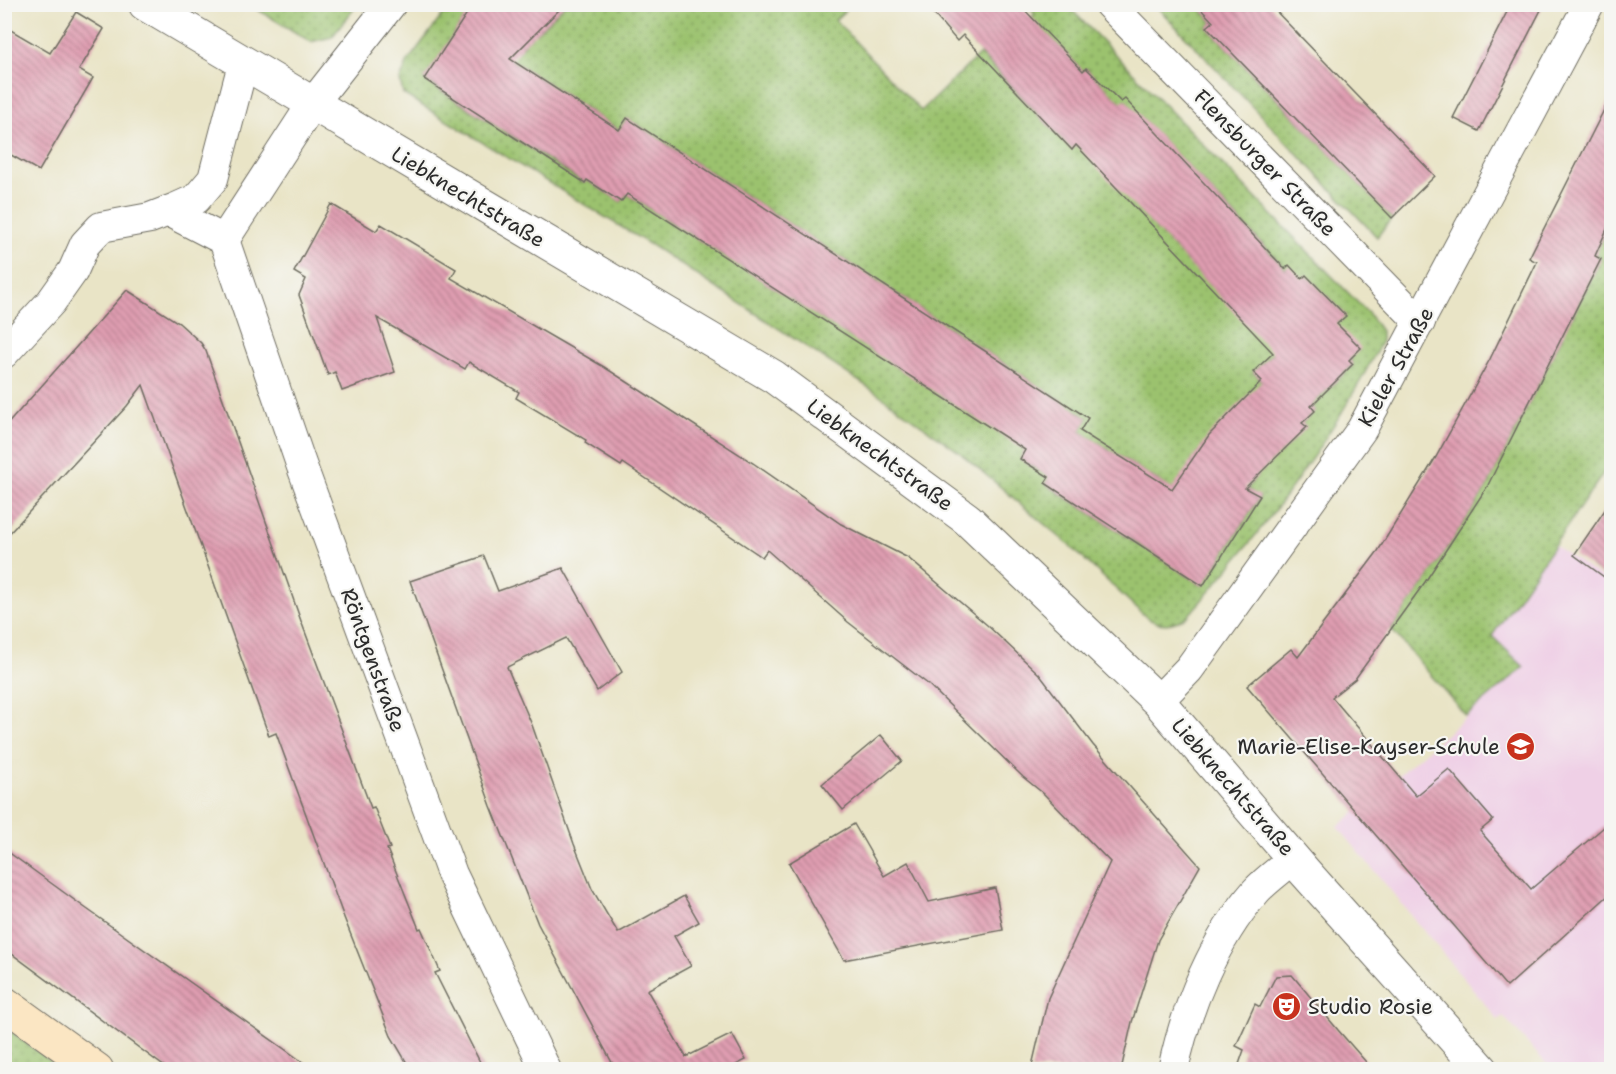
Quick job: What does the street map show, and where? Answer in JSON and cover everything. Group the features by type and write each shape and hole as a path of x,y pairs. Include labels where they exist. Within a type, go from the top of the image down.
{"main road":[{"path":"4,1003 97,1070"}],"street":[{"name":"Liebknechtstraße","path":"145,4 774,377 967,519 1158,701 1482,1070"},
{"path":"168,211 224,240 313,103 391,4"},
{"name":"Flensburger Straße","path":"1109,4 1420,322"},
{"name":"Kieler Straße","path":"1158,701 1189,669 1362,429 1589,4"},
{"path":"4,352 51,302 73,271 85,244 101,227 150,218 196,199 213,179 243,64"},
{"name":"Röntgenstraße","path":"224,240 301,464 452,874 546,1070"},
{"path":"1173,1070 1192,1004 1220,943 1256,892 1294,858"}],"shaded area":[{"name":"Marie-Elise-Kayser-Schule","path":"1554,545 1611,584 1611,1069 1551,1069 1503,1016 1498,1020 1338,827 1523,668 1492,636"}],"green space":[{"path":"250,5 298,5 304,9 307,5 357,5 332,37 311,42"},
{"path":"450,5 473,5 424,80 584,183 587,180 621,202 627,194 1025,449 1020,459 1049,477 1045,484 1203,586 1260,497 1248,489 1255,477 1306,427 1302,423 1315,411 1311,406 1353,365 1337,324 1345,315 1307,276 1302,279 1286,269 1125,100 1117,107 1086,68 1083,71 1031,17 1035,14 1026,5 1067,5 1368,313 1381,331 1381,343 1317,451 1242,552 1188,616 1172,623 1158,623 1147,618 1069,545 959,452 874,391 654,247 403,94 400,80 408,61"},
{"path":"565,5 851,5 835,20 921,111 980,54 1071,149 1076,145 1283,343 1253,372 1262,381 1187,499 1080,431 1088,418 627,118 619,130 513,61 535,29 538,31"},
{"path":"1155,5 1196,5 1213,22 1207,27 1392,218 1377,237"},
{"path":"1611,220 1611,462 1492,636 1524,667 1466,716 1391,629 1425,582 1487,487 1601,259 1595,256"},
{"path":"5,1027 61,1069 5,1069"}],"building":[{"path":"473,4 565,4 510,59 619,130 627,118 1088,418 1080,431 1172,489 1209,435 1262,381 1253,372 1273,353 1076,145 1072,150 963,35 957,41 925,4 1019,4 1083,71 1086,68 1121,102 1125,99 1285,269 1289,265 1302,279 1306,275 1346,316 1337,324 1361,348 1349,360 1353,364 1311,406 1315,411 1302,423 1307,427 1245,488 1260,496 1203,586 1045,483 1049,477 1020,459 1025,450 627,194 621,202 587,180 585,183 424,79"},
{"path":"1196,4 1269,4 1435,176 1392,218 1207,27 1213,22"},
{"path":"1511,4 1544,4 1479,131 1453,118"},
{"path":"76,12 104,29 79,70 93,78 39,171 4,151 4,26 50,53"},
{"path":"1611,96 1611,220 1595,256 1601,259 1487,487 1425,582 1355,679 1332,697 1416,796 1449,769 1493,820 1480,831 1531,889 1611,821 1611,893 1507,987 1247,686 1291,649 1298,657 1378,551 1436,457 1490,359 1537,262 1529,258"},
{"path":"331,204 376,231 381,224 456,269 451,278 604,367 753,463 841,524 908,558 987,625 1039,674 1093,745 1200,866 1158,940 1132,1022 1121,1070 1031,1070 1048,998 1110,862 1044,794 1023,777 929,685 848,622 767,550 762,557 623,463 621,466 585,443 586,440 516,398 519,392 469,362 465,369 377,318 395,372 342,391 335,372 328,375 299,295 306,279 294,272"},
{"path":"127,290 179,323 201,343 206,351 301,621 371,808 374,807 390,848 387,849 419,929 421,928 440,971 435,973 484,1070 411,1070 391,1036 343,915 276,733 269,736 143,385 127,406 4,539 4,428"},
{"path":"1611,501 1611,582 1574,555"},
{"path":"484,556 498,591 563,568 622,672 597,691 566,638 507,667 532,725 592,889 618,933 684,896 699,922 674,936 691,966 647,990 686,1057 732,1034 746,1060 726,1070 616,1070 538,924 491,806 410,581"},
{"path":"881,735 902,761 843,810 822,784"},
{"path":"854,824 884,876 908,862 929,902 995,888 1003,930 844,960 789,863"},
{"path":"4,849 314,1070 169,1070 4,948"},
{"path":"1292,975 1373,1070 1237,1070 1244,1050 1236,1046 1255,1004 1260,1007 1276,976"}],"place":[{"name":"Marie-Elise-Kayser-Schule","path":"1521,747"},
{"name":"Studio Rosie","path":"1287,1007"}]}
